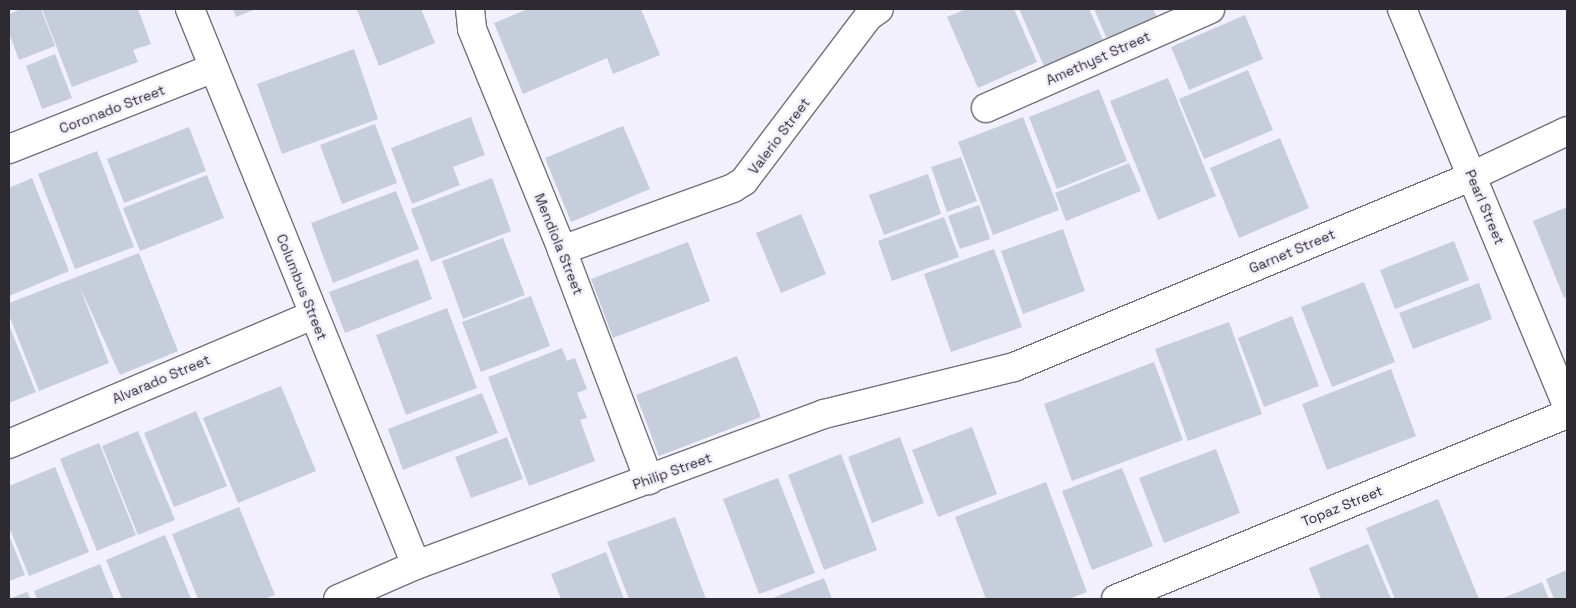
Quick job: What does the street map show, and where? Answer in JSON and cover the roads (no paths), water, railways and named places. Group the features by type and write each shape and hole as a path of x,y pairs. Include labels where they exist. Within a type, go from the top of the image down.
{"street":[{"name":"Columbus Street","path":"190,9 416,565"},
{"name":"Mendiola Street","path":"470,9 472,29 562,250 649,480"},
{"name":"Valerio Street","path":"562,250 733,188 744,181 869,16 879,9"},
{"name":"Amethyst Street","path":"986,108 1210,9"},
{"name":"Pearl Street","path":"1402,9 1567,405"},
{"name":"Coronado Street","path":"9,149 214,68"},
{"name":"Garnet Street","path":"1014,367 1472,176 1566,130"},
{"name":"Alvarado Street","path":"9,444 313,315"},
{"name":"Philip Street","path":"338,599 416,565 824,414 1014,367"},
{"name":"Topaz Street","path":"1116,599 1567,414"}]}
